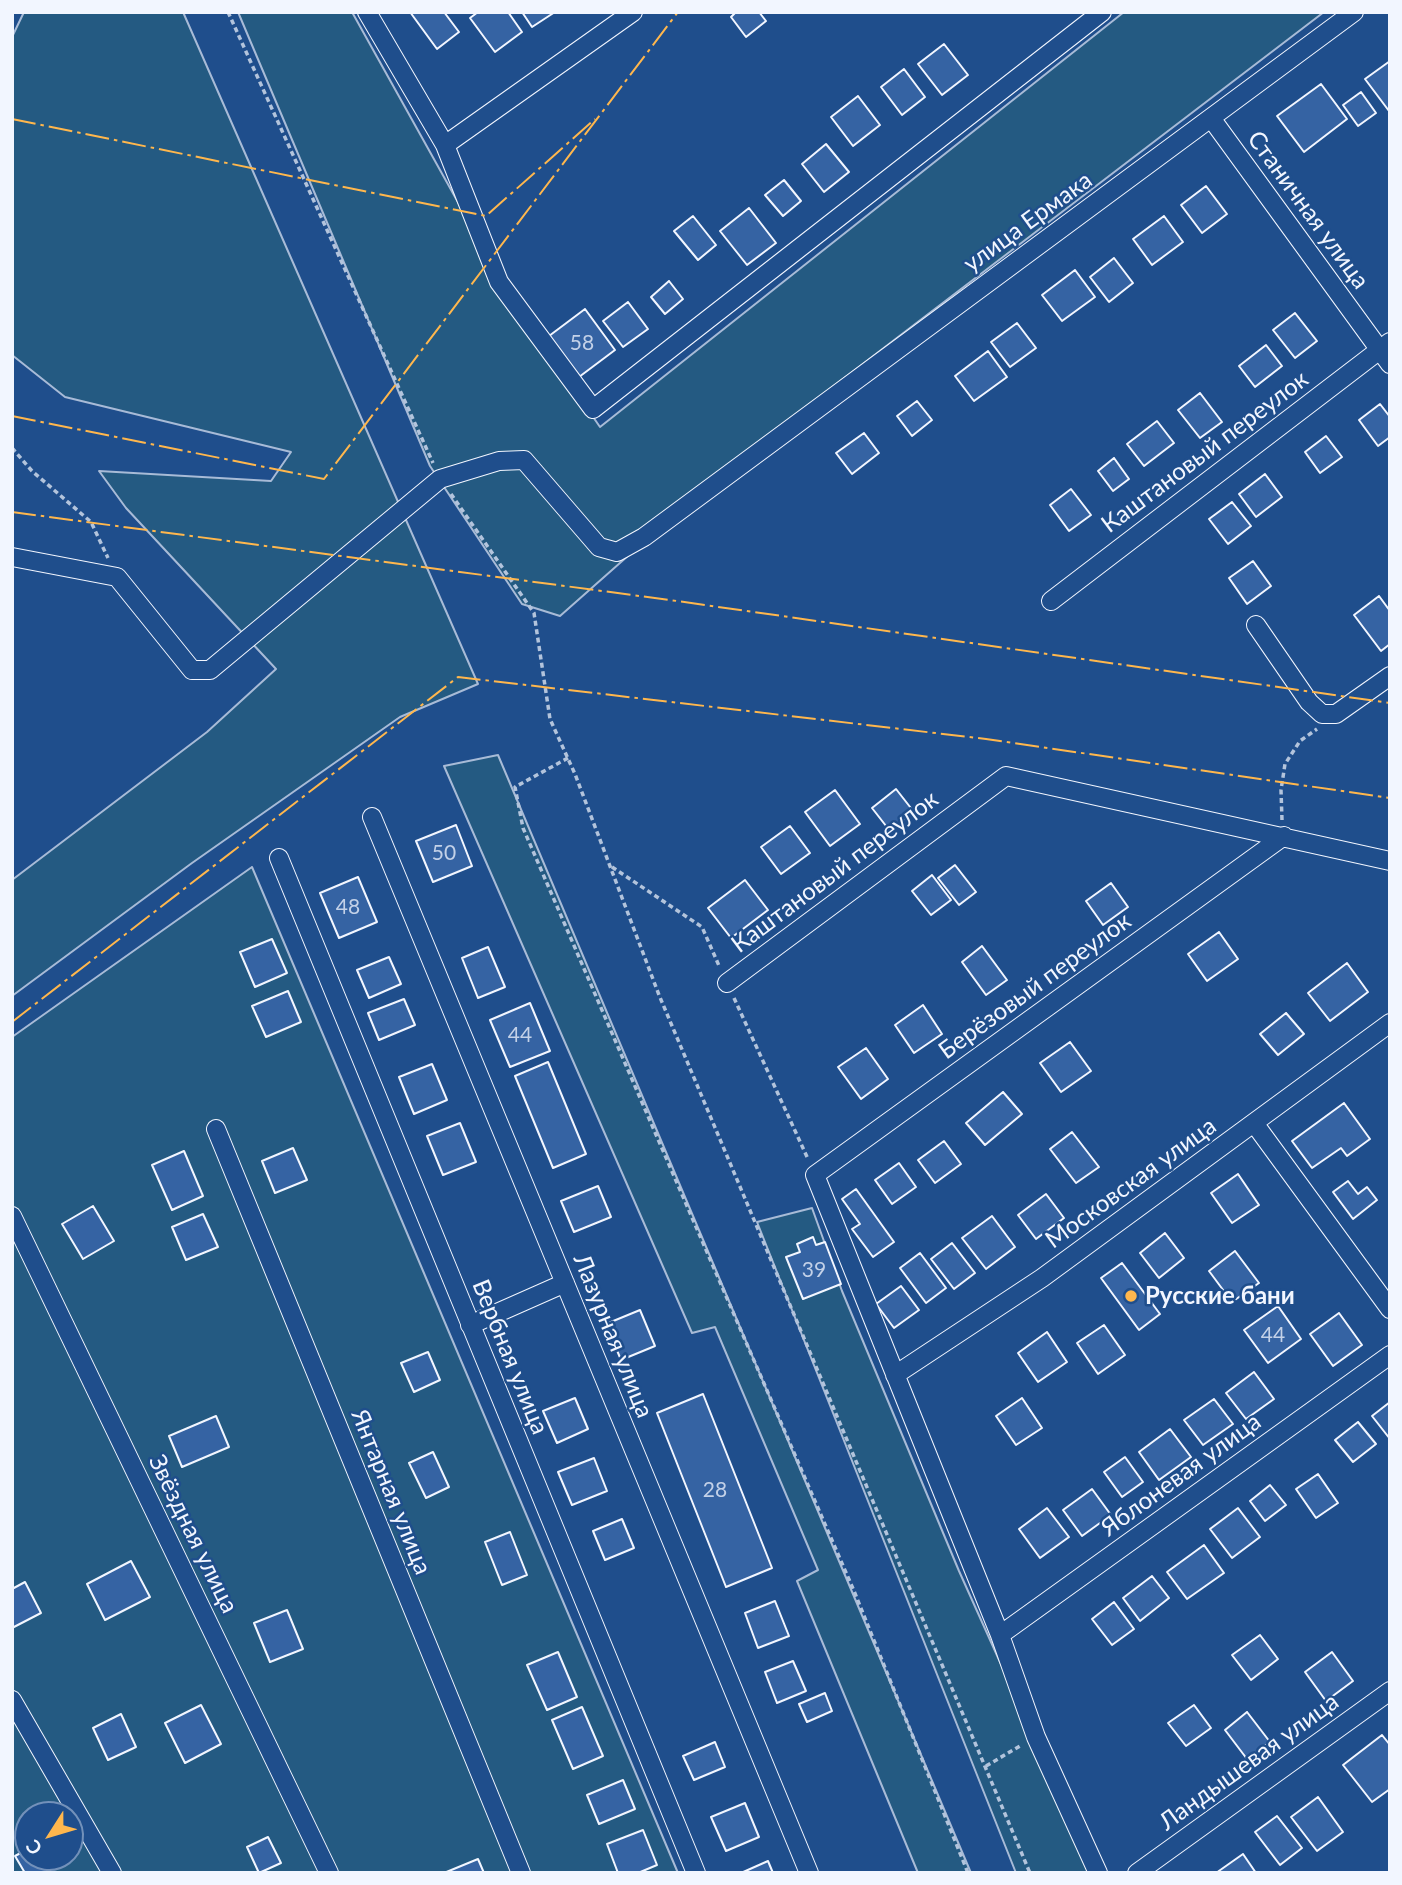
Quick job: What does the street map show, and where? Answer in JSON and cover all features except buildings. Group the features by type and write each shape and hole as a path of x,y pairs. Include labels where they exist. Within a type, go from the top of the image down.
{"street":[{"path":"367,12 445,145 499,282 593,409 1102,12"},
{"path":"445,145 633,12"},
{"name":"улица Ермака","path":"440,478 499,461 524,460 599,547 617,552 644,537 1354,12"},
{"name":"Станичная улица","path":"1211,118 1386,352"},
{"name":"Каштановый переулок","path":"1051,601 1386,352"},
{"path":"12,557 117,577 192,670 210,670 440,478"},
{"path":"1256,625 1308,702 1322,713 1336,715 1390,676"},
{"name":"Каштановый переулок","path":"727,983 1006,776 1284,836"},
{"name":"Лазурная улица","path":"372,817 809,1873"},
{"path":"1284,836 1390,861"},
{"name":"Берёзовый переулок","path":"815,1175 1284,836"},
{"name":"Вербная улица","path":"279,858 696,1873"},
{"name":"Московская улица","path":"895,1375 1042,1278 1390,1023"},
{"path":"1254,1123 1390,1310"},
{"name":"Янтарная улица","path":"216,1129 522,1873"},
{"path":"815,1175 1000,1636 1036,1737 1098,1873"},
{"name":"Звёздная улица","path":"12,1216 329,1873"},
{"path":"470,1325 565,1283"},
{"name":"Яблоневая улица","path":"1000,1636 1390,1355"},
{"name":"Ландышевая улица","path":"1137,1873 1390,1691"},
{"path":"12,1700 112,1873"}],"path":[{"path":"228,12 440,478 534,613 550,719 568,758 659,995 1030,1873"},
{"path":"12,448 32,471 91,522 117,577"},
{"path":"1284,836 1281,789 1286,764 1300,741 1336,715"},
{"path":"568,758 515,787 523,828 854,1591 968,1873"},
{"path":"610,866 702,927 815,1175"},
{"path":"986,1766 1036,1737"}],"shaded area":[{"path":"24,12 183,12 478,684 400,717 192,863 12,996 12,880 207,732 276,669 126,508 99,471 271,481 291,452 65,397 12,355 12,37"},
{"path":"238,12 352,12 513,301 600,427 1124,12 1324,12 733,463 560,616 522,604 430,466"},
{"path":"498,755 971,1873 918,1873 797,1581 818,1570 715,1327 692,1333 444,766"},
{"path":"252,867 678,1873 12,1873 12,1037"},
{"path":"812,1208 842,1291 959,1571 1095,1873 1016,1873 757,1222"}],"power":[{"path":"12,416 324,479 678,12"},
{"path":"12,119 486,216 595,119"},
{"path":"12,512 677,601 1390,703"},
{"path":"12,1022 458,677 986,739 1390,798"}],"place":[{"name":"Русские бани","path":"1131,1296"}]}
